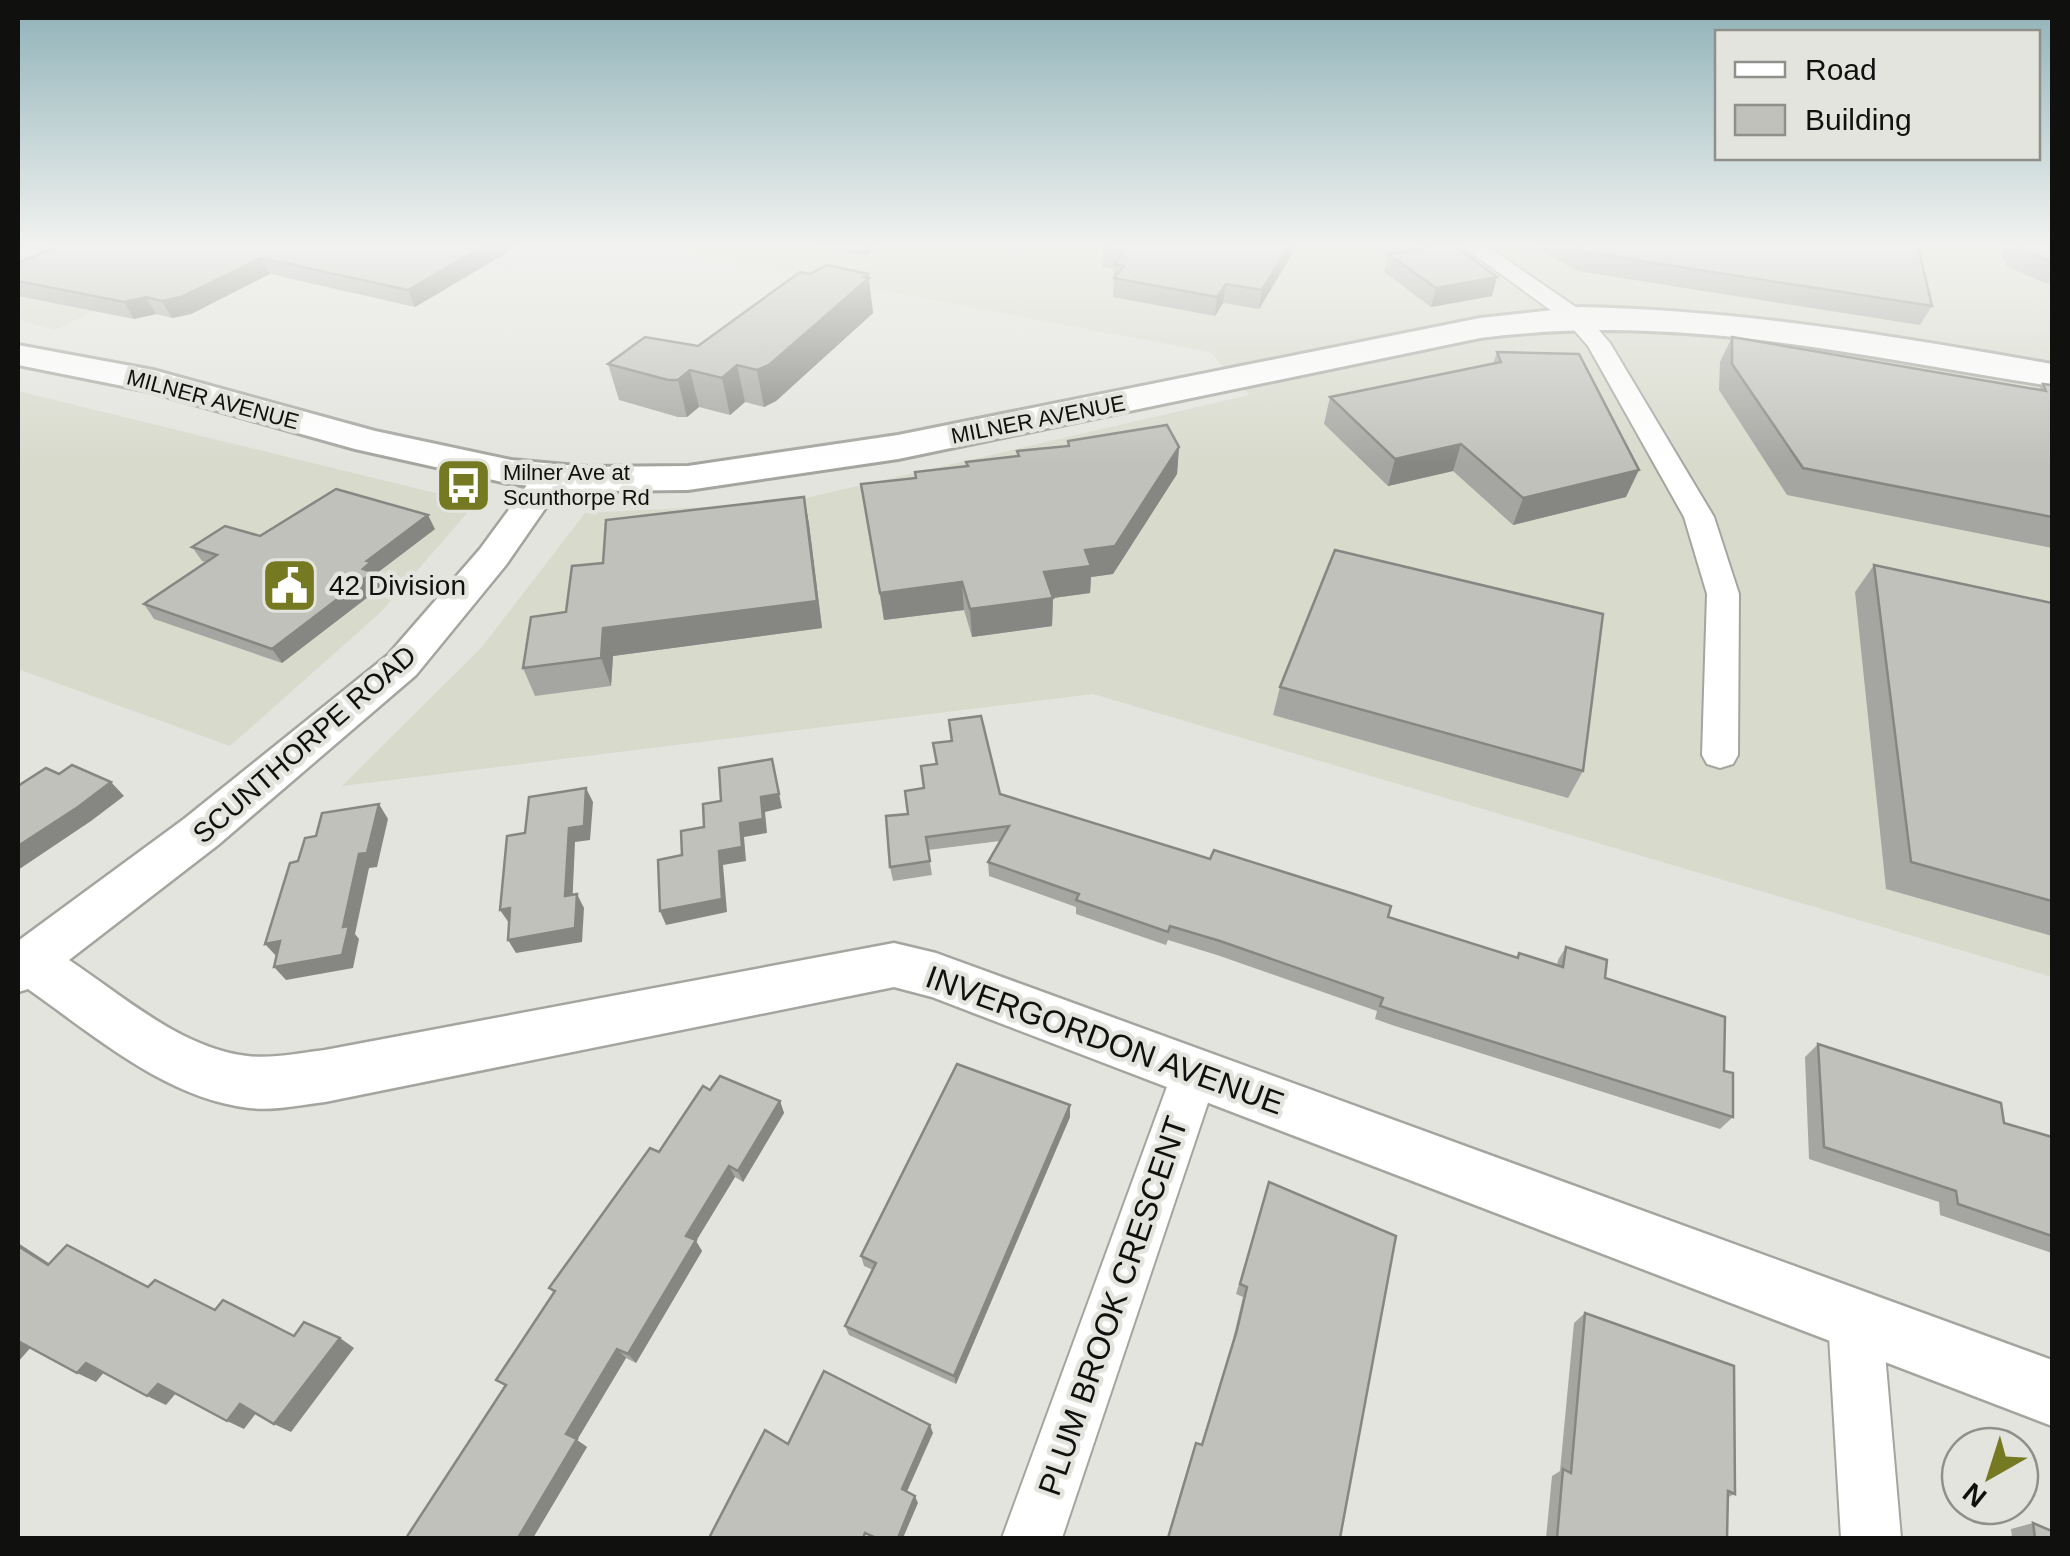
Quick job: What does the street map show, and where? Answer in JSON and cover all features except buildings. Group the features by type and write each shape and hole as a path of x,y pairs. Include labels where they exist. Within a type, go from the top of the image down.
{"main road":[{"name":"MILNER AVENUE","path":"22,348 369,441 550,477 688,478 917,443 1480,328 1562,319"},
{"name":"MILNER AVENUE","path":"1653,319 1806,333 2052,374"}],"street":[{"path":"1577,319 1598,343 1709,540 1723,594 1720,754"},
{"name":"SCUNTHORPE ROAD","path":"24,966 215,822 402,665 493,557 550,477"},
{"name":"INVERGORDON AVENUE","path":"24,966 154,1045 195,1066 247,1082 325,1076 894,965 936,976 2052,1393"},
{"name":"PLUM BROOK CRESCENT","path":"1032,1538 1195,1073"},
{"path":"1855,1319 1871,1538"}],"shaded area":[{"path":"18,319 78,319 55,330"},
{"path":"1031,319 2052,319 2052,977 1093,694 342,786 482,647 585,513 784,503 1249,395 1210,352"},
{"path":"18,391 476,503 381,612 230,746 18,669"}],"place":[{"name":"Milner Ave at Scunthorpe Rd","path":"464,485"},
{"name":"42 Division","path":"290,585"}]}
